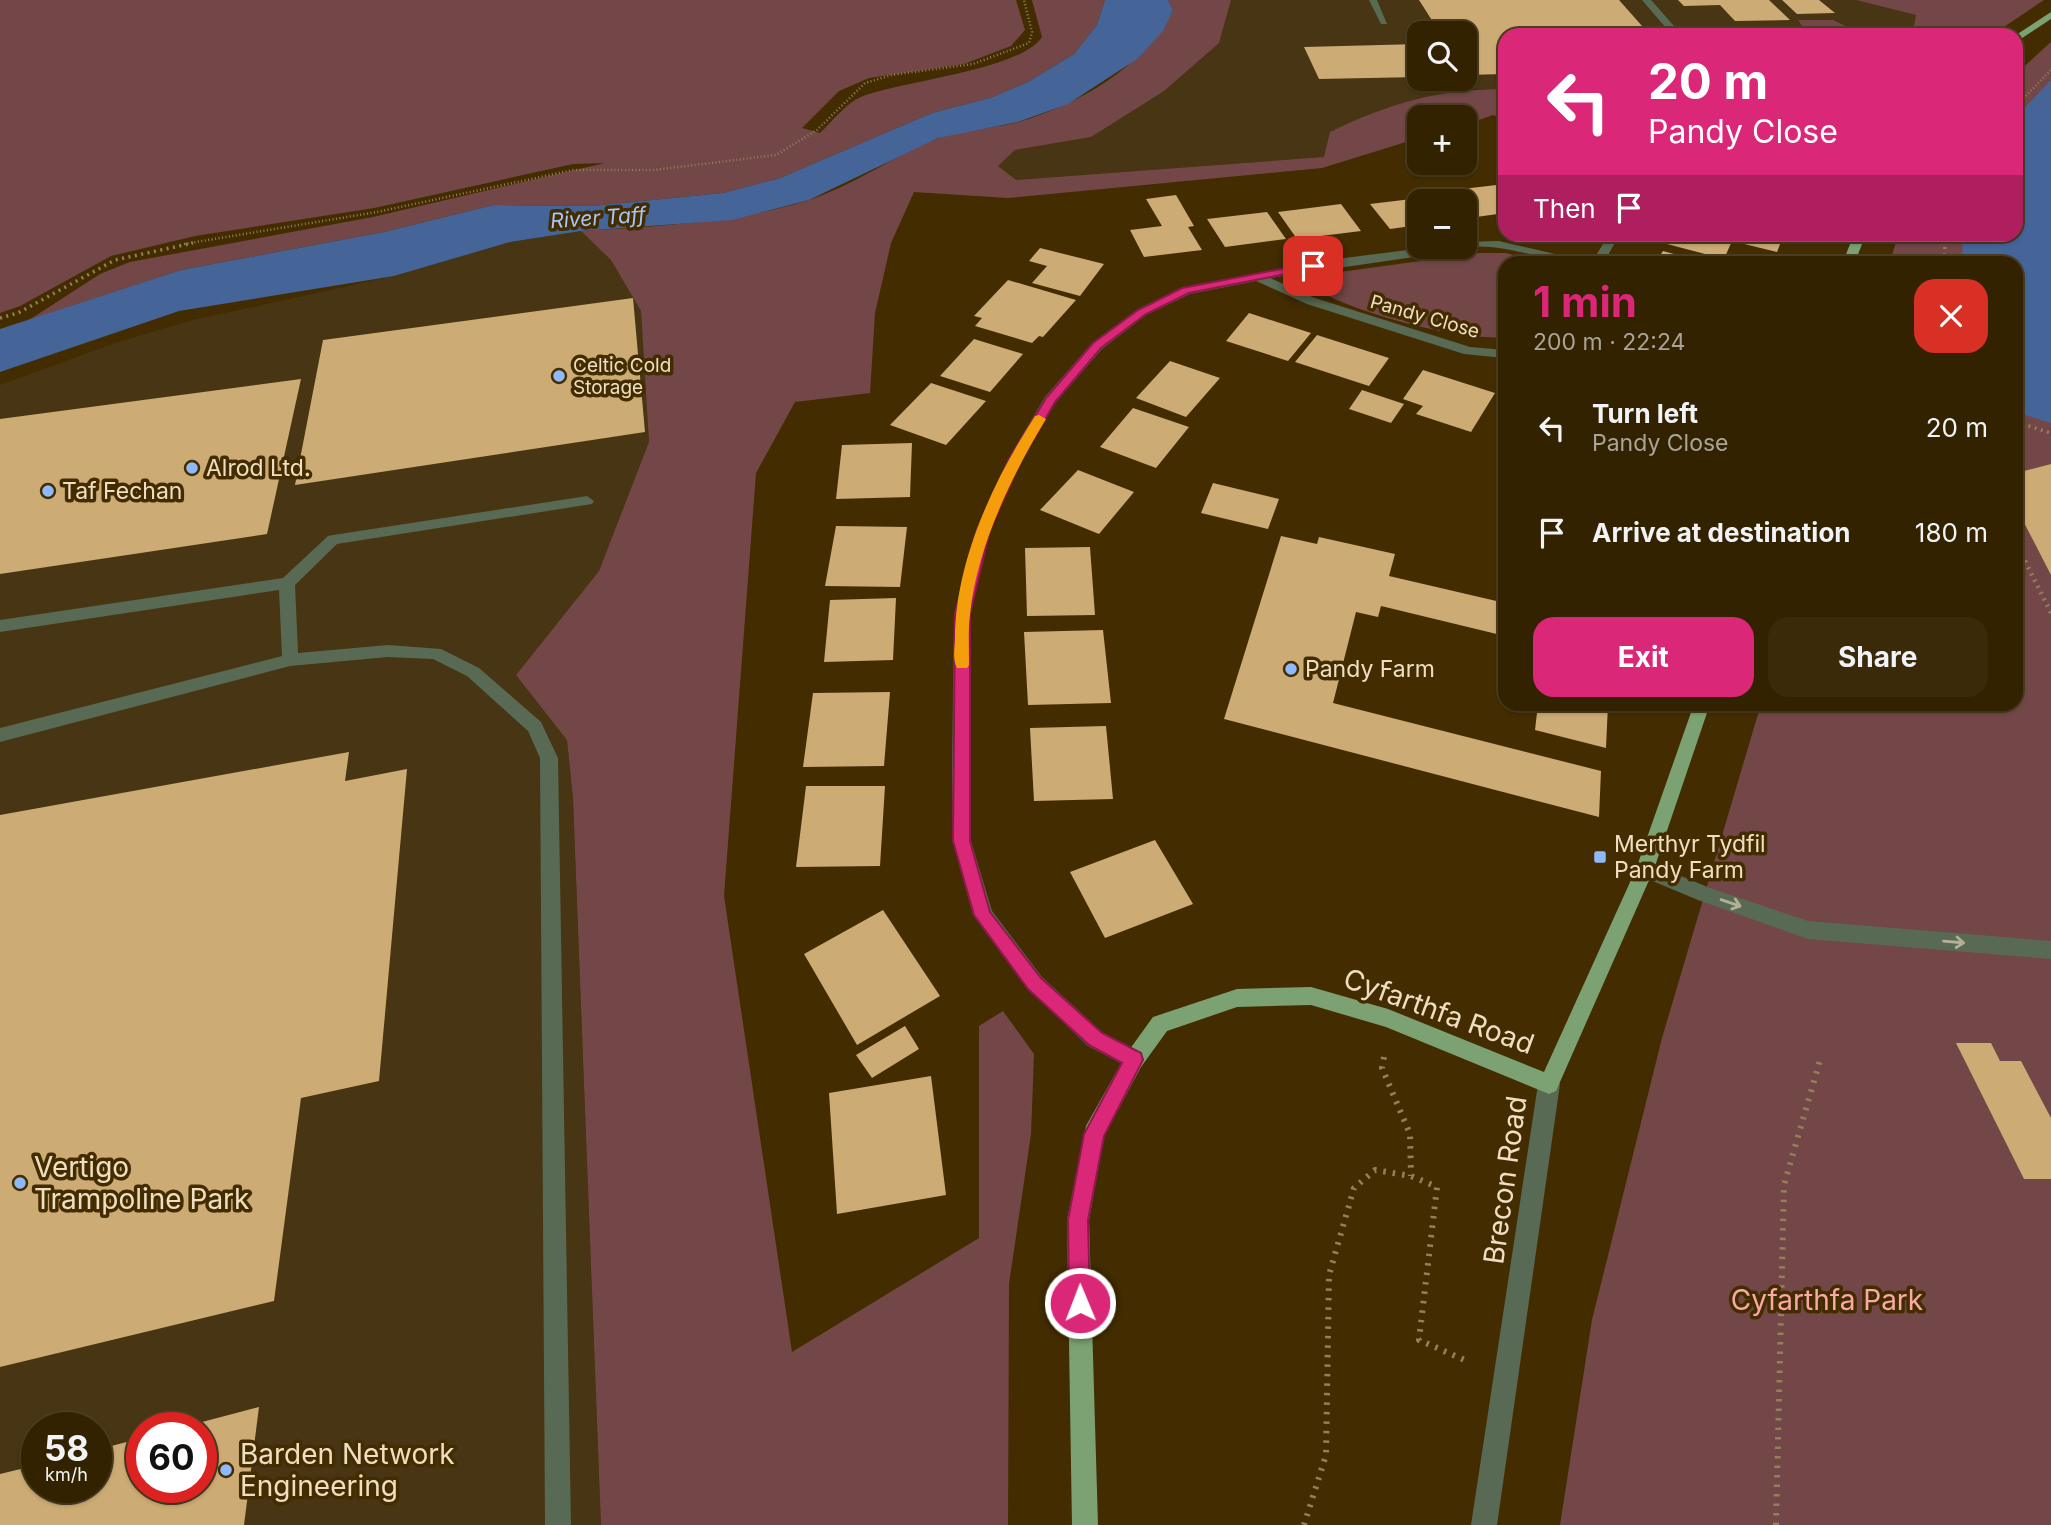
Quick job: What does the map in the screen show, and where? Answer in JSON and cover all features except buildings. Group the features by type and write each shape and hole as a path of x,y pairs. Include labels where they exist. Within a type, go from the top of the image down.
{"main road":[{"path":"2023,34 2051,15"},
{"name":"Brecon Road","path":"1549,1084 1645,869 1700,711"},
{"name":"Cyfarthfa Road","path":"1085,1525 1078,1220 1094,1134 1134,1060 1160,1024 1237,998 1311,996 1388,1018 1549,1084"}],"street":[{"path":"1373,0 1384,22"},
{"path":"1646,0 1671,28"},
{"path":"1477,245 1499,244 1555,256"},
{"name":"Pandy Close","path":"1134,1060 1095,1039 1035,984 983,915 962,841 962,614 984,530 1014,461 1050,400 1097,346 1142,312 1186,291 1313,266 1407,253"},
{"name":"Pandy Close","path":"1258,277 1311,301 1469,351 1498,353"},
{"path":"0,626 287,583 333,540 587,501"},
{"path":"287,583 290,660"},
{"path":"0,735 290,660 343,653 435,653 473,672 535,727 549,758 558,1525"},
{"path":"1645,869 1705,894 1808,930 2051,950"},
{"name":"Brecon Road","path":"1484,1525 1504,1377 1540,1168 1549,1084"}],"path":[{"path":"0,318 18,313 115,260 191,243 377,212 573,170 654,170 776,155 817,130 865,83 892,75 973,64 1029,43 1032,32 1024,0"},
{"path":"2023,97 2051,70"},
{"path":"2023,424 2051,433"},
{"path":"2023,557 2051,613"},
{"path":"1388,1018 1382,1068 1410,1134 1411,1177"},
{"path":"1776,1525 1783,1185 1821,1057"},
{"path":"1304,1525 1326,1455 1329,1275 1353,1188 1375,1170 1411,1177 1437,1187 1419,1340 1504,1377"}],"shaded area":[{"path":"1231,0 1856,0 1916,15 1914,28 1850,28 1833,20 1799,20 1804,28 1498,28 1498,89 1477,89 1477,21 1407,21 1407,91 1455,91 1427,105 1407,105 1407,115 1324,157 1016,180 997,166 1015,150 1091,137 1219,43"},
{"path":"581,231 611,260 641,311 649,442 599,571 516,675 567,739 573,798 601,1525 0,1525 0,385 115,343 193,320 394,276 510,242"}],"green space":[{"path":"0,0 1016,0 1025,30 1011,46 964,64 869,78 839,91 802,128 820,133 845,108 861,97 986,66 1030,48 1042,37 1032,0 1105,0 1097,25 1074,54 1028,82 990,98 932,113 780,178 723,193 592,206 494,205 384,232 181,270 29,320 100,274 130,262 373,217 605,163 573,164 374,208 195,236 111,256 20,306 0,313"},
{"path":"1168,0 1231,0 1219,43 1164,91 1091,137 1015,150 998,166 1016,180 1324,157 1330,132 1394,106 1458,92 1498,89 1498,117 1493,115 1477,121 1477,105 1407,105 1407,142 1322,168 1008,198 914,192 891,243 875,313 870,393 795,402 756,473 724,896 792,1352 979,1238 979,1026 1003,1011 1034,1054 1031,1134 1009,1284 1008,1525 601,1525 573,798 567,740 516,675 599,571 649,442 641,311 611,260 581,231 723,219 806,201 839,188 936,139 1019,122 1064,105 1108,81 1145,49 1173,10"},
{"path":"1856,0 2044,0 2002,28 1914,28 1916,15"},
{"path":"1798,20 1833,20 1850,28 1803,28"},
{"name":"Cyfarthfa Park","path":"2051,42 2051,1525 1560,1525 1592,1320 1662,1038 1759,711 2023,711 2023,256 1892,256 1896,242 2023,242 2023,68"},
{"path":"1479,253 1506,253 1517,256 1498,256 1498,337 1463,335 1384,317 1319,291 1317,281 1333,273 1435,259 1477,259"}],"water":[{"name":"River Taff","path":"1105,0 1168,0 1173,10 1163,31 1137,59 1068,104 1018,122 938,138 809,200 732,220 581,231 510,242 394,276 179,311 0,372 0,329 181,270 384,232 494,205 592,206 723,193 780,178 932,113 990,98 1028,82 1074,54 1097,25"},
{"path":"2051,80 2051,423 2023,414 2023,256 1962,256 1963,242 2023,242 2023,110"}],"slow traffic":[{"path":"962,665 962,614 984,530 1014,461 1039,419"}],"place":[{"name":"Celtic Cold Storage","path":"559,376"},
{"name":"Alrod Ltd.","path":"192,468"},
{"name":"Taf Fechan","path":"48,491"},
{"name":"Pandy Farm","path":"1291,669"},
{"name":"Merthyr Tydfil Pandy Farm","path":"1600,857"},
{"name":"Vertigo Trampoline Park","path":"20,1183"},
{"name":"Barden Network Engineering","path":"226,1470"}],"route":[{"path":"1080,1303 1078,1220 1094,1134 1134,1060 1095,1039 1035,984 983,915 962,841 962,614 984,530 1014,461 1050,400 1097,346 1142,312 1186,291 1313,266"}]}
